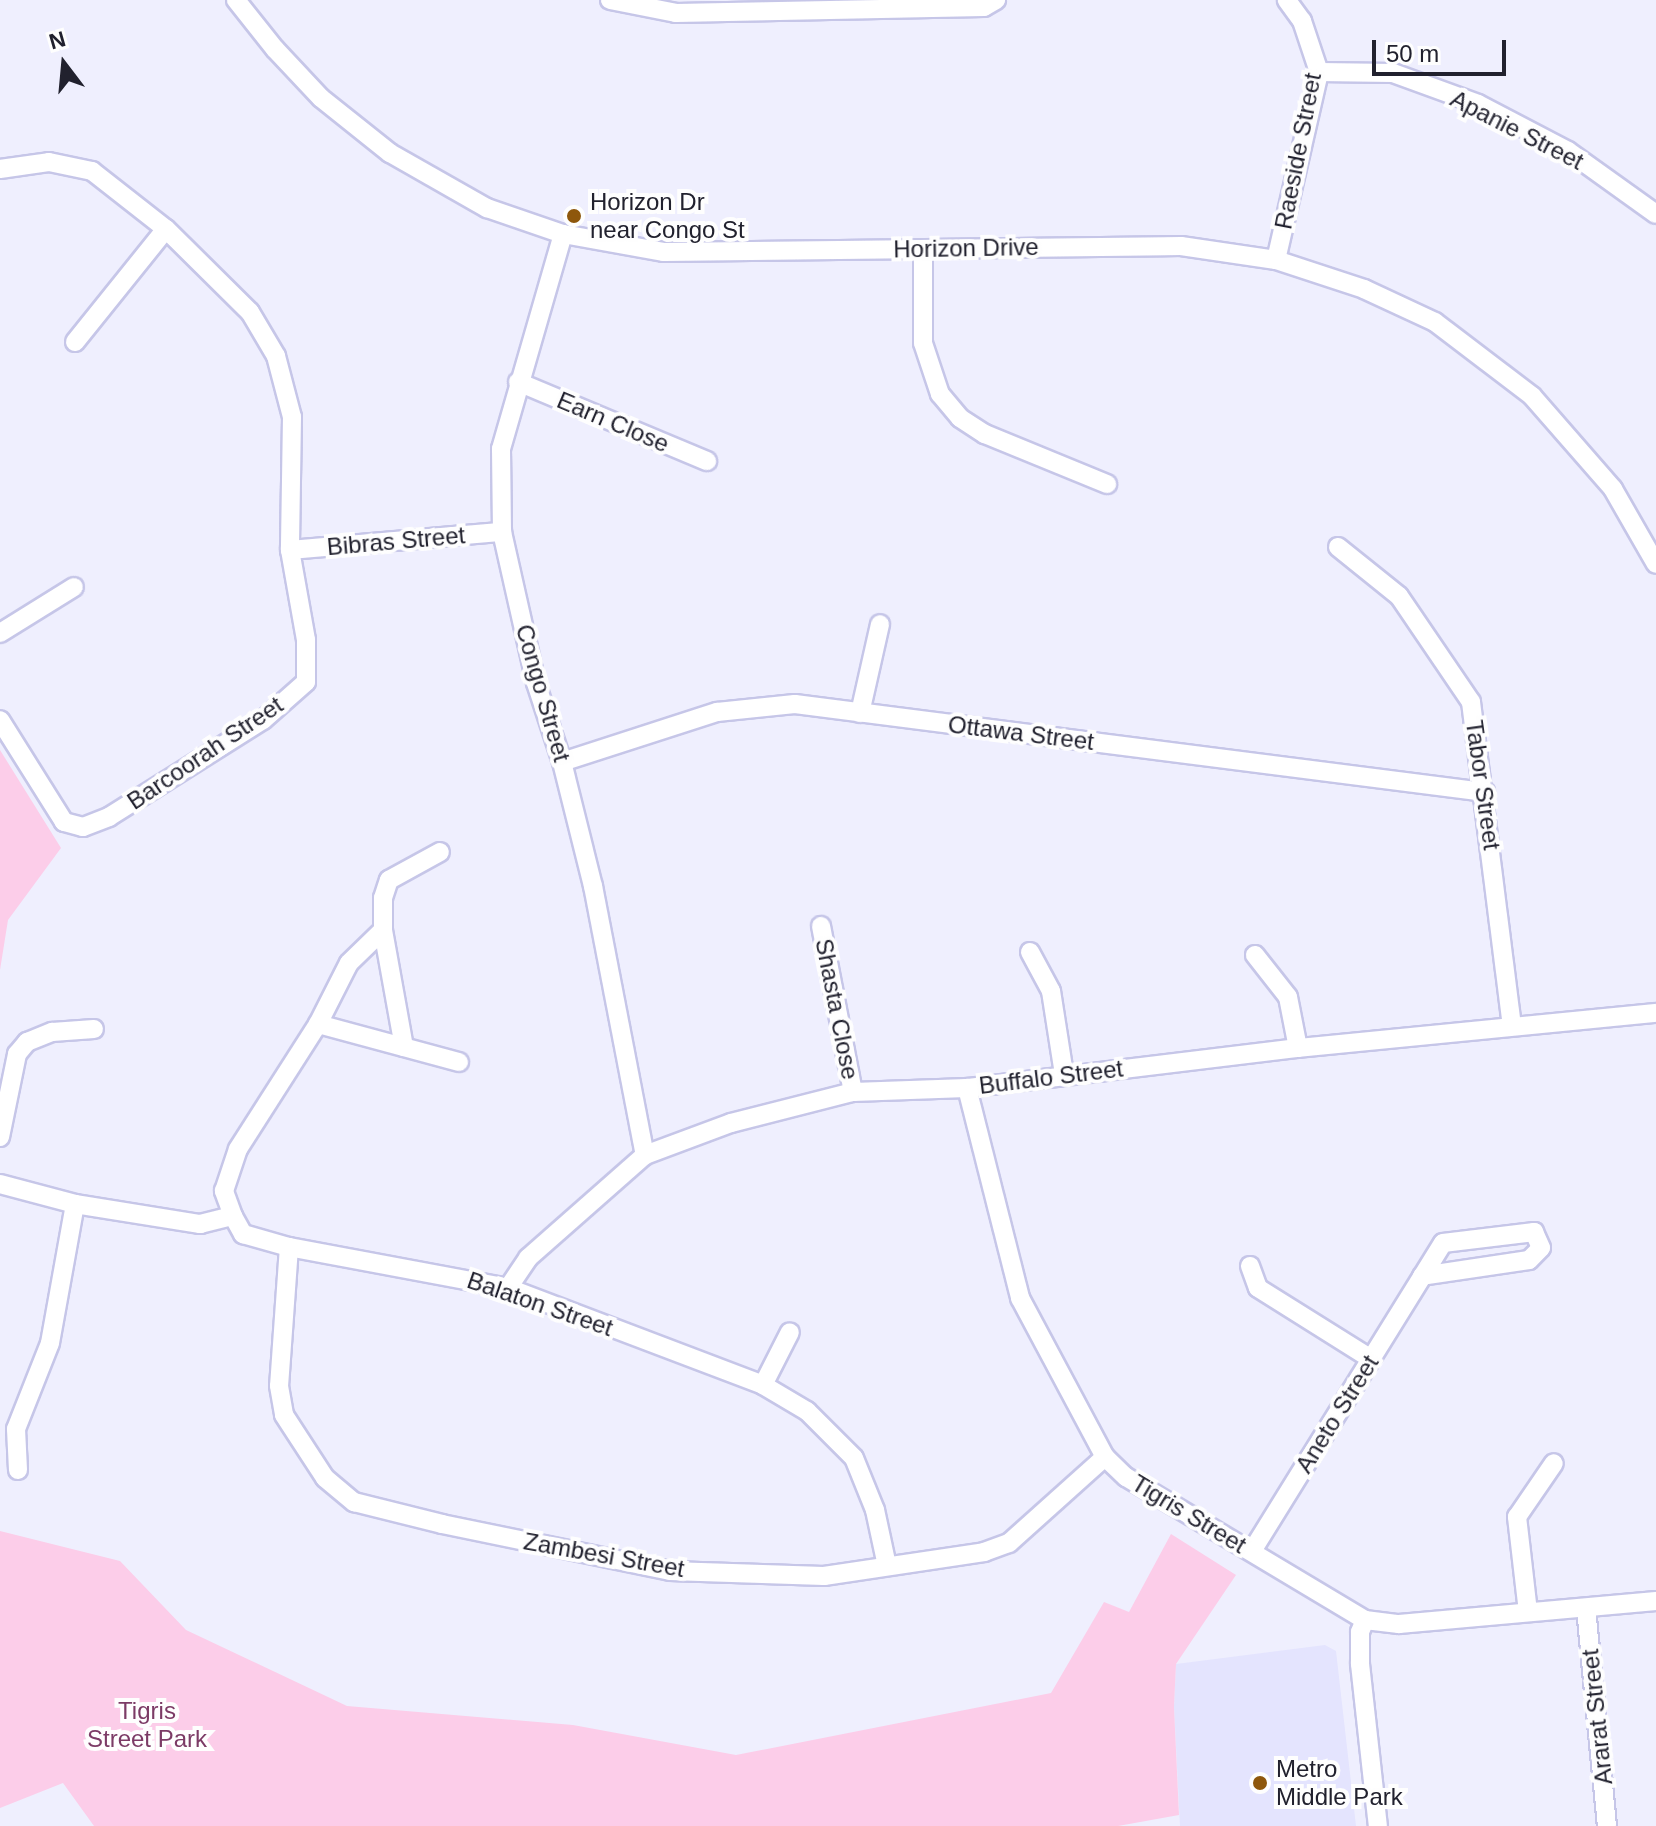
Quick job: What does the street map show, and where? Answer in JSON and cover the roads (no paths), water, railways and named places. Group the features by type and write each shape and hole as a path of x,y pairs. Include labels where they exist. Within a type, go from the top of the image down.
{"street":[{"name":"Horizon Drive","path":"236,0 275,49 321,98 390,153 487,208 563,234 664,252 1169,245 1213,248 1276,260 1364,289 1435,322 1532,396 1578,444 1613,489 1656,564"},
{"path":"610,0 676,13 984,7 996,0"},
{"name":"Raeside Street","path":"1276,260 1319,72 1302,21 1287,0"},
{"name":"Apanie Street","path":"1319,72 1393,73 1478,104 1568,151 1656,214"},
{"name":"Barcoorah Street","path":"0,169 49,162 92,171 166,229 250,312 276,356 292,417 290,550 306,640 306,682 263,720 109,817 83,827 64,822 0,720"},
{"path":"75,342 166,229"},
{"name":"Congo Street","path":"563,234 501,449 502,532 536,683 562,762 593,886 645,1155"},
{"path":"923,249 923,343 940,394 960,418 985,434 1107,484"},
{"name":"Earn Close","path":"518,382 707,461"},
{"name":"Bibras Street","path":"290,550 502,532"},
{"name":"Tabor Street","path":"1338,547 1399,596 1471,702 1485,792 1512,1025"},
{"path":"0,633 74,587"},
{"path":"860,713 880,624"},
{"name":"Ottawa Street","path":"562,762 717,712 795,704 1485,792"},
{"path":"404,1047 383,930 383,898 389,880 440,852"},
{"name":"Shasta Close","path":"821,926 853,1092"},
{"path":"0,1184 75,1204 200,1224 233,1216 224,1191 238,1149 318,1024 349,963 383,930"},
{"path":"1030,952 1051,991 1064,1074"},
{"path":"1255,955 1288,997 1298,1048"},
{"name":"Buffalo Street","path":"508,1288 528,1258 645,1155 731,1123 853,1092 967,1088 1298,1048 1656,1013"},
{"path":"318,1024 459,1062"},
{"path":"0,1137 17,1054 27,1042 52,1032 94,1029"},
{"name":"Tigris Street","path":"967,1088 1020,1298 1105,1457 1126,1477 1365,1620 1399,1624 1656,1601"},
{"path":"18,1470 16,1429 50,1343 75,1204"},
{"name":"Balaton Street","path":"233,1216 243,1234 289,1247 508,1288 763,1385 807,1411 854,1458 875,1510 887,1566"},
{"name":"Aneto Street","path":"1252,1551 1422,1276 1443,1243 1534,1232 1541,1248 1529,1260 1422,1276"},
{"name":"Zambesi Street","path":"289,1247 279,1386 284,1415 303,1449 342,1496 442,1524 670,1571 824,1576 984,1552 1009,1543 1105,1457"},
{"path":"1250,1266 1258,1288 1371,1359"},
{"path":"763,1385 790,1332"},
{"path":"1528,1612 1517,1517 1554,1463"},
{"name":"Ararat Street","path":"1586,1608 1607,1826"},
{"path":"1365,1620 1360,1632 1360,1664 1378,1826"}],"place":[{"name":"Horizon Dr near Congo St","path":"574,216"},
{"name":"Metro Middle Park","path":"1260,1783"}],"park label":[{"name":"Tigris Street Park","path":"147,1725"}]}
